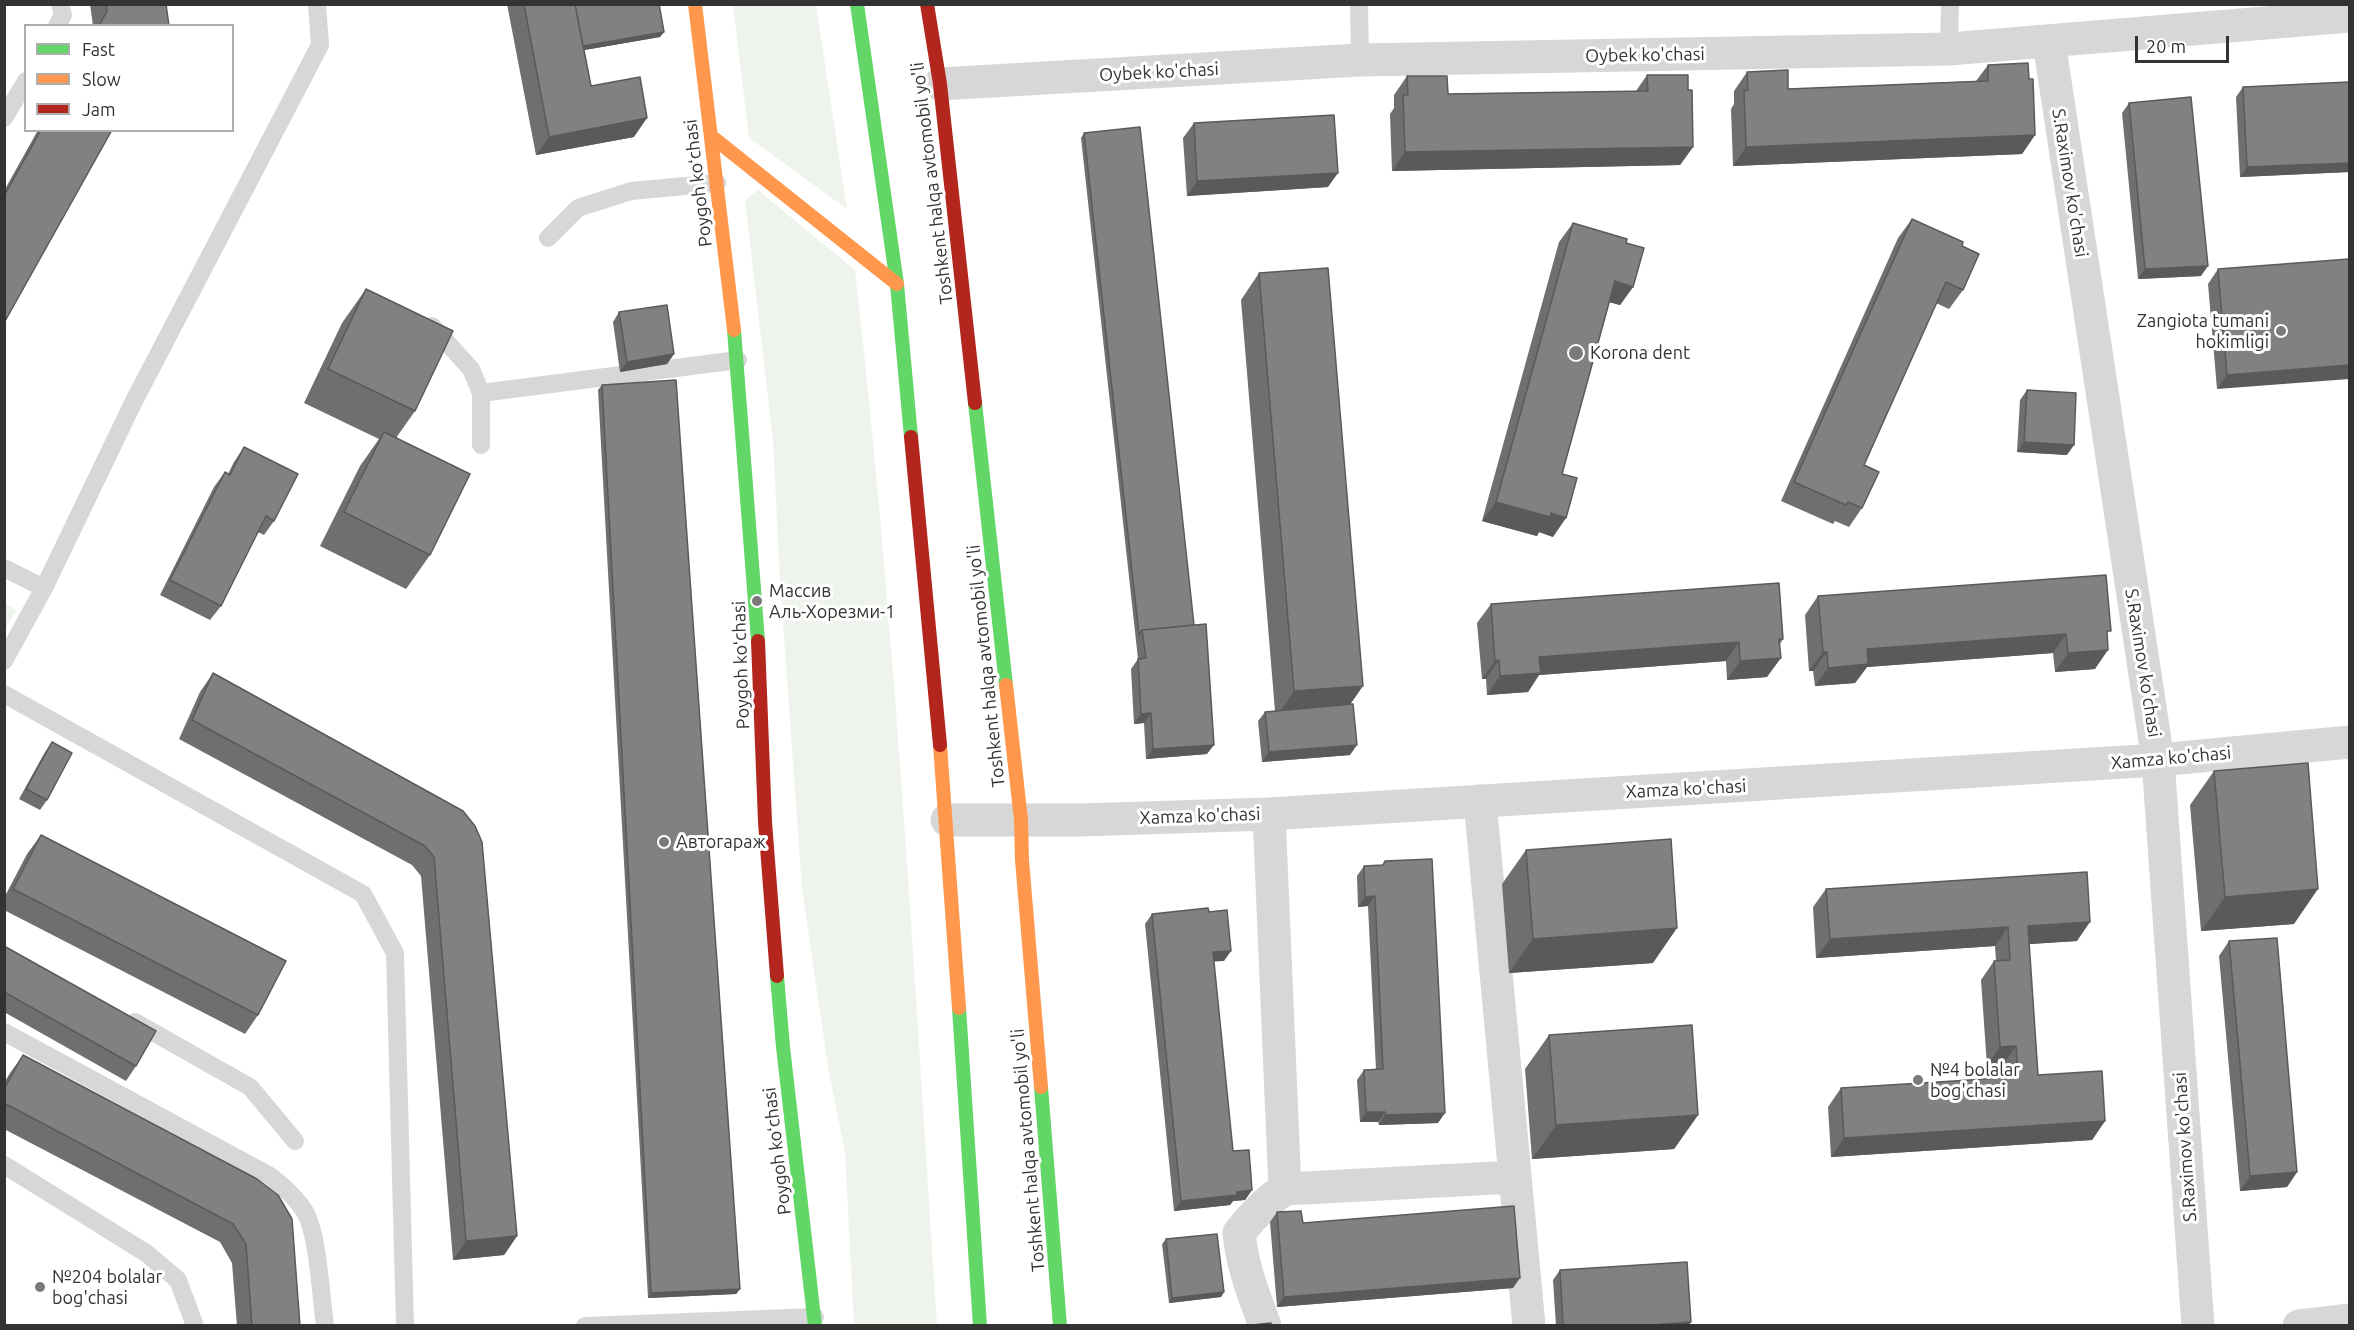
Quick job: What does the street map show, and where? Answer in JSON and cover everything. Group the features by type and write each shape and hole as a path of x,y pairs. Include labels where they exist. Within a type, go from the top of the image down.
{"main road":[{"name":"Poygoh koʻchasi","path":"695,4 738,360 756,601 766,834 783,1047 815,1321"},
{"path":"857,4 897,284 947,820 980,1326"},
{"name":"Toshkent halqa avtomobil yo'li","path":"927,4 940,84 1021,820 1023,872 1060,1326"},
{"path":"711,136 897,284"}],"street":[{"name":"Oybek ko'chasi","path":"940,84 1360,60 1949,49 2349,16"},
{"name":"S.Raximov ko'chasi","path":"2049,42 2158,760 2198,1326"},
{"name":"Xamza ko'chasi","path":"947,820 1269,814 2158,760 2349,742"},
{"path":"1480,801 1529,1326"},
{"path":"1269,814 1285,1189"},
{"path":"1265,1326 1251,1289 1241,1251 1239,1233 1261,1207 1285,1189 1515,1177"},
{"path":"2299,1326 2349,1320"}],"lane":[{"path":"58,24 63,15 60,4"},
{"path":"4,661 44,588 134,401 320,45 317,4"},
{"path":"1359,4 1360,60"},
{"path":"1949,49 1950,4"},
{"path":"4,118 24,84"},
{"path":"548,238 578,208 620,194 717,183"},
{"path":"429,323 471,369 481,393 481,446"},
{"path":"481,393 738,360"},
{"path":"4,568 44,588"},
{"path":"4,694 363,894 395,953 405,1326"},
{"path":"117,1012 250,1087 295,1141"},
{"path":"4,1032 270,1176 284,1186 306,1213 313,1231 325,1326"},
{"path":"4,1165 146,1253 177,1280 195,1326"},
{"path":"585,1326 815,1321"}],"shaded area":[{"path":"733,5 816,5 847,209 749,138"},
{"path":"758,190 855,270 892,665 937,1325 854,1325 845,1152 828,1067 802,888 780,581 773,441 745,200"},
{"path":"5,604 16,610 5,630"}],"building":[{"path":"106,4 166,4 169,24 100,24 107,11"},
{"path":"524,4 575,4 591,86 640,77 647,118 549,137"},
{"path":"575,4 659,4 664,32 583,46"},
{"path":"2028,63 2029,79 2033,79 2035,135 1746,147 1744,91 1748,90 1747,72 1788,70 1788,89 1988,81 1988,65"},
{"path":"1647,75 1688,75 1688,90 1692,90 1693,147 1405,152 1403,95 1408,95 1407,76 1447,76 1448,94 1648,91"},
{"path":"2349,82 2349,163 2247,167 2243,87"},
{"path":"2191,97 2208,266 2145,269 2129,103"},
{"path":"1334,115 1338,173 1197,181 1194,123"},
{"path":"1140,127 1194,625 1142,630 1139,635 1084,133"},
{"path":"40,132 111,132 4,323 4,196"},
{"path":"1912,219 1963,242 1962,246 1979,254 1963,290 1946,282 1864,465 1879,472 1862,508 1848,502 1846,505 1794,482"},
{"path":"1573,223 1627,239 1626,243 1644,248 1633,287 1615,281 1562,474 1577,478 1566,518 1551,513 1550,517 1496,502"},
{"name":"Zangiota tumani hokimligi","path":"2349,259 2349,365 2227,375 2218,269"},
{"path":"1328,268 1363,686 1294,691 1259,273"},
{"path":"366,289 453,331 415,411 328,369"},
{"path":"667,305 674,354 627,362 619,312"},
{"name":"Автогараж","path":"676,380 740,1289 651,1293 602,385"},
{"path":"2027,390 2076,393 2074,445 2024,442"},
{"path":"384,432 470,474 430,555 344,512"},
{"path":"244,447 298,474 274,521 266,516 221,606 170,580 225,472 230,475"},
{"path":"2106,575 2111,631 2107,631 2108,650 2068,653 2066,634 1867,649 1868,664 1828,668 1827,652 1823,652 1818,596"},
{"path":"1779,583 1783,639 1779,639 1781,658 1740,661 1739,642 1539,657 1541,673 1500,676 1499,660 1495,661 1491,604"},
{"path":"1206,624 1214,745 1153,749 1151,713 1141,714 1138,659 1146,658 1142,630"},
{"path":"213,673 463,811 475,826 482,842 517,1236 466,1241 434,857 425,846 192,720"},
{"path":"1353,704 1357,745 1269,752 1265,712"},
{"path":"52,742 72,753 47,800 26,789"},
{"path":"2308,763 2318,889 2225,897 2214,771"},
{"path":"41,835 286,961 258,1015 13,889"},
{"path":"1671,839 1677,928 1533,939 1526,850"},
{"path":"1432,859 1445,1113 1385,1115 1385,1112 1366,1112 1364,1070 1383,1069 1375,896 1365,897 1364,866 1383,865 1385,861"},
{"path":"2087,872 2090,922 2028,926 2038,1075 2102,1071 2105,1121 1844,1138 1841,1088 2018,1077 2016,1046 2000,1047 1994,961 2010,960 2008,927 1830,939 1826,889"},
{"path":"1208,908 1209,912 1227,910 1231,951 1213,952 1233,1151 1249,1150 1252,1190 1237,1192 1237,1195 1181,1201 1152,914"},
{"path":"2277,938 2297,1172 2250,1176 2229,941"},
{"path":"4,946 156,1031 136,1066 4,992"},
{"path":"1692,1025 1698,1115 1556,1125 1549,1035"},
{"path":"23,1055 257,1179 278,1195 292,1219 300,1326 252,1326 246,1244 233,1224 4,1103 4,1089"},
{"path":"1514,1206 1520,1278 1284,1297 1277,1212 1301,1211 1303,1223"},
{"path":"1217,1234 1224,1292 1172,1298 1166,1239"},
{"path":"1687,1262 1691,1322 1640,1326 1563,1326 1560,1270"},
{"path":"1271,1323 1271,1326 1243,1326"}],"traffic: fast":[{"path":"857,4 897,284 911,437"},
{"path":"734,330 758,641"},
{"path":"975,403 1006,685"},
{"path":"777,976 815,1326"},
{"path":"959,1008 980,1326"},
{"path":"1041,1087 1060,1326"}],"traffic: slow":[{"path":"695,4 734,330"},
{"path":"711,136 897,284"},
{"path":"1006,685 1021,820 1022,860 1041,1087"},
{"path":"940,745 959,1008"}],"traffic: jam":[{"path":"927,4 940,84 975,403"},
{"path":"911,437 940,745"},
{"path":"758,641 765,822 777,976"}],"place":[{"name":"Zangiota tumani hokimligi","path":"2281,331"},
{"name":"Korona dent","path":"1576,353"},
{"name":"Массив Аль-Хорезми-1","path":"757,601"},
{"name":"Автогараж","path":"664,842"},
{"name":"№4 bolalar bog'chasi","path":"1918,1080"},
{"name":"№204 bolalar bog'chasi","path":"40,1287"}]}
